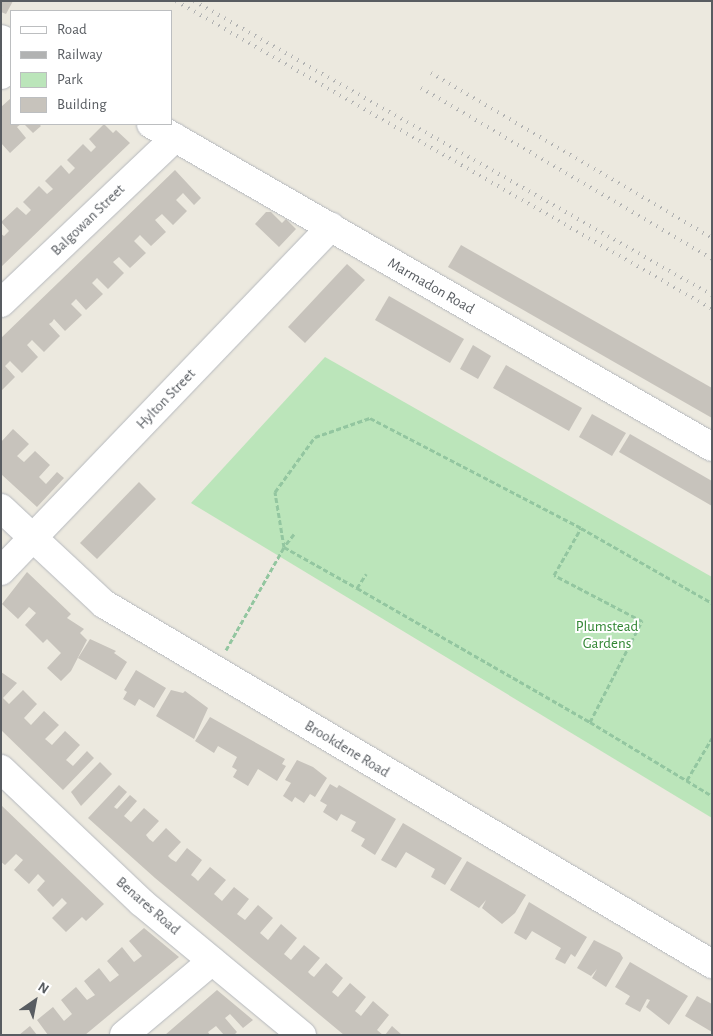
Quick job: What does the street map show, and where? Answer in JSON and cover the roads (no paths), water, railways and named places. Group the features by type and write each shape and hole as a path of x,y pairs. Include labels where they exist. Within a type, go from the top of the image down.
{"street":[{"name":"Marmadon Road","path":"153,125 712,447"},
{"name":"Balgowan Street","path":"1,303 175,138"},
{"name":"Hylton Street","path":"1,571 331,227"},
{"name":"Brookdene Road","path":"1,508 104,604 712,964"},
{"name":"Benares Road","path":"1,769 141,902 302,1035"},
{"path":"124,1035 212,961"}],"railway":[{"path":"176,1 712,309"},
{"path":"194,1 712,295"},
{"path":"431,73 712,238"},
{"path":"421,88 712,259"}],"park label":[{"name":"Plumstead Gardens","path":"607,634"}]}
